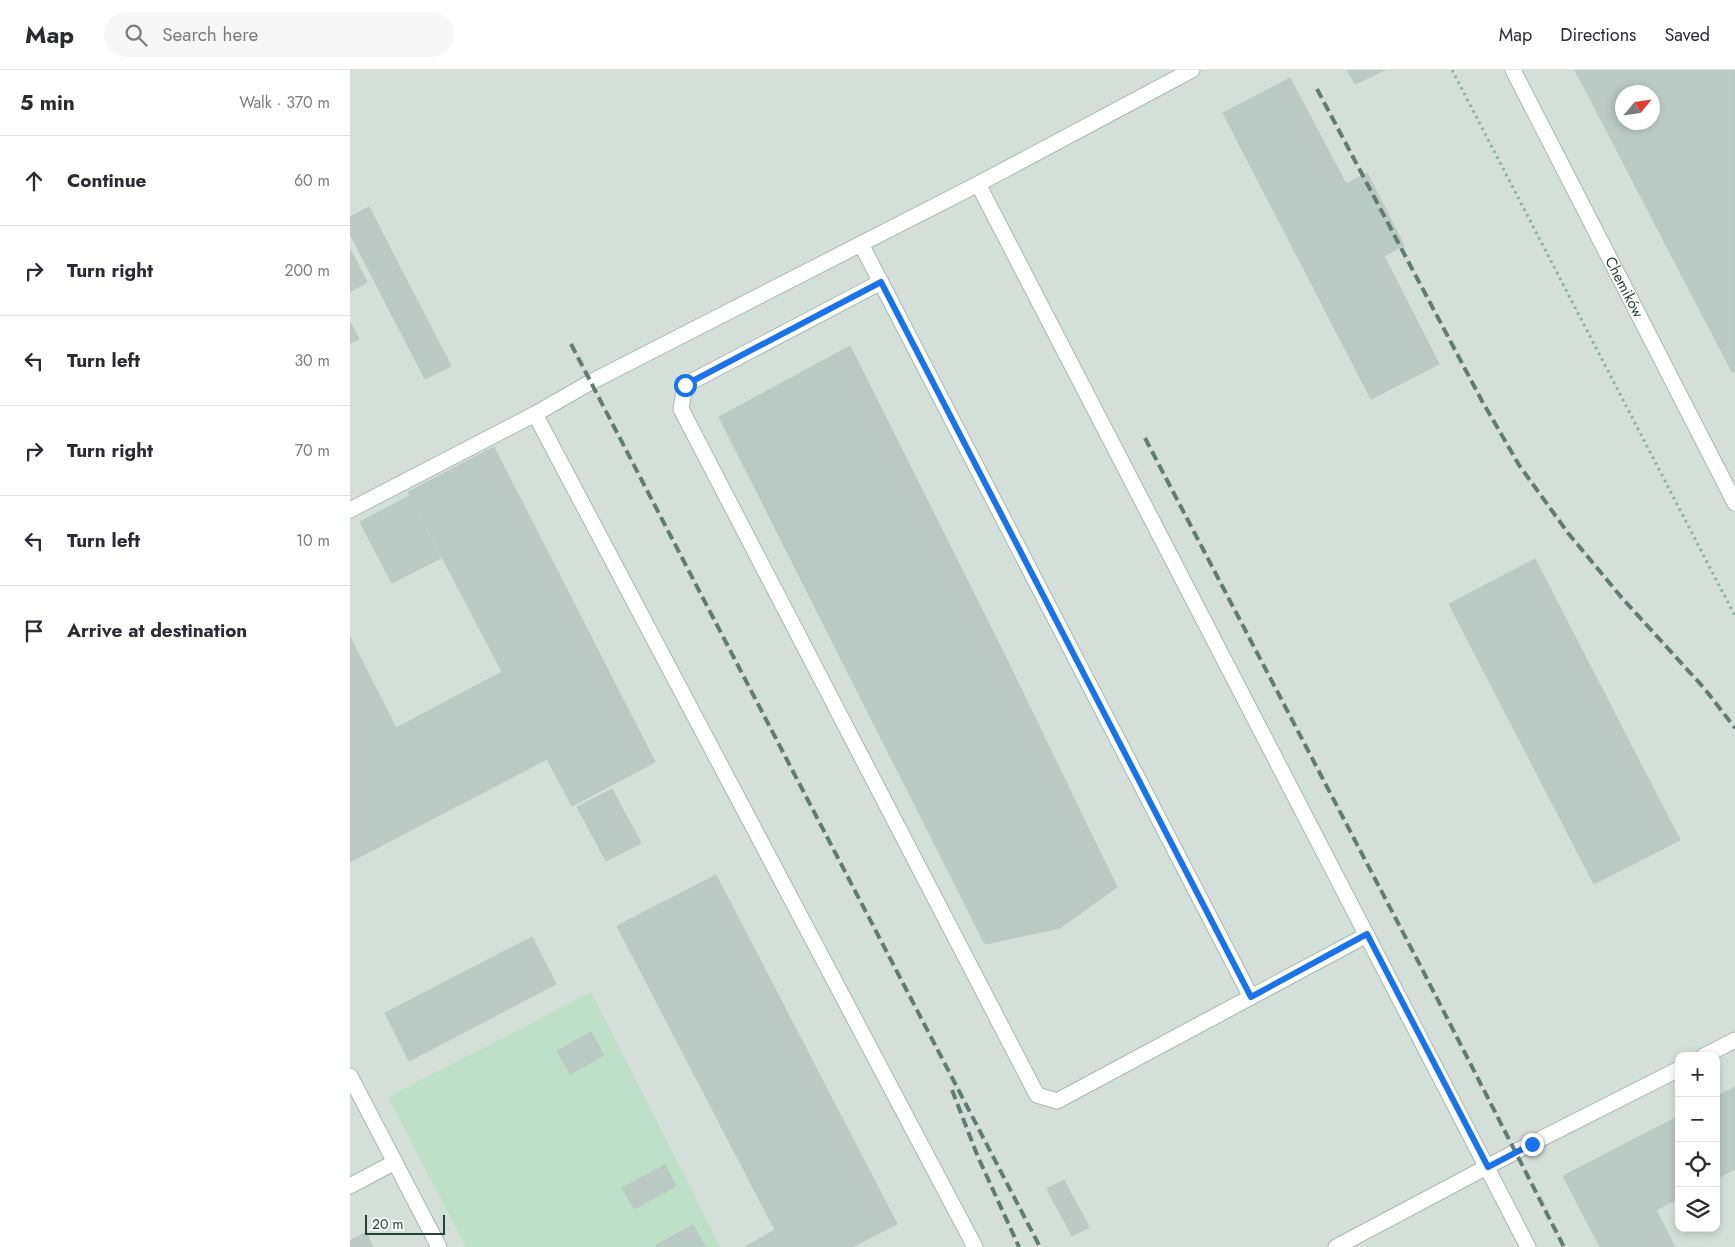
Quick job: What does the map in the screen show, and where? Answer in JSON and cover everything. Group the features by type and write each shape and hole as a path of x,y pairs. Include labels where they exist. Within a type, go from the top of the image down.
{"street":[{"path":"350,510 536,414 591,382 978,184 1192,70"},
{"name":"Chemików","path":"1513,70 1735,503"},
{"path":"978,184 1528,1247"},
{"path":"861,244 1251,997"},
{"path":"881,282 685,385 681,408 1037,1095 1057,1101 1367,934"},
{"path":"536,414 975,1247"},
{"path":"1712,1052 1735,1040"},
{"path":"1336,1247 1675,1071"},
{"path":"350,1076 439,1247"},
{"path":"350,1186 395,1162"}],"path":[{"path":"1452,70 1735,616"}],"shaded area":[{"path":"350,70 1735,70 1735,1247 350,1247"}],"green space":[{"path":"591,992 721,1247 466,1247 388,1097"}],"building":[{"path":"1347,70 1385,70 1355,84"},
{"path":"1575,70 1735,70 1735,371 1732,372"},
{"path":"1290,78 1346,184 1367,173 1404,245 1384,256 1439,364 1371,399 1223,113"},
{"path":"369,207 451,366 425,379 350,234 350,217"},
{"path":"350,249 367,282 350,292"},
{"path":"350,322 359,339 350,343"},
{"path":"850,346 1007,660 1117,887 1060,928 985,944 719,417"},
{"path":"494,447 655,762 572,806 547,759 350,862 350,637 396,728 502,672 408,492"},
{"path":"409,496 441,558 392,583 360,522"},
{"path":"1535,559 1680,840 1594,884 1449,604"},
{"path":"612,789 641,843 606,861 577,807"},
{"path":"716,875 897,1224 852,1247 745,1247 775,1230 617,926"},
{"path":"532,937 556,984 409,1061 385,1013"},
{"path":"591,1032 604,1055 570,1074 557,1051"},
{"path":"1735,1087 1735,1169 1720,1177 1720,1097 1720,1095"},
{"path":"1675,1118 1675,1200 1656,1210 1675,1247 1600,1247 1563,1176"},
{"path":"665,1165 676,1186 634,1209 622,1188"},
{"path":"1064,1180 1089,1227 1072,1236 1047,1189"},
{"path":"693,1225 705,1246 657,1247 656,1245"},
{"path":"366,1232 373,1247 350,1247 350,1241"}],"railway":[{"path":"1317,89 1482,401 1519,465 1568,533 1622,598 1704,688 1735,728"},
{"path":"571,344 1040,1247"},
{"path":"1145,438 1421,967 1564,1247"},
{"path":"952,1090 978,1157 1019,1247"}],"route":[{"path":"685,385 881,282 1251,997 1367,934 1488,1167 1532,1144"}]}
